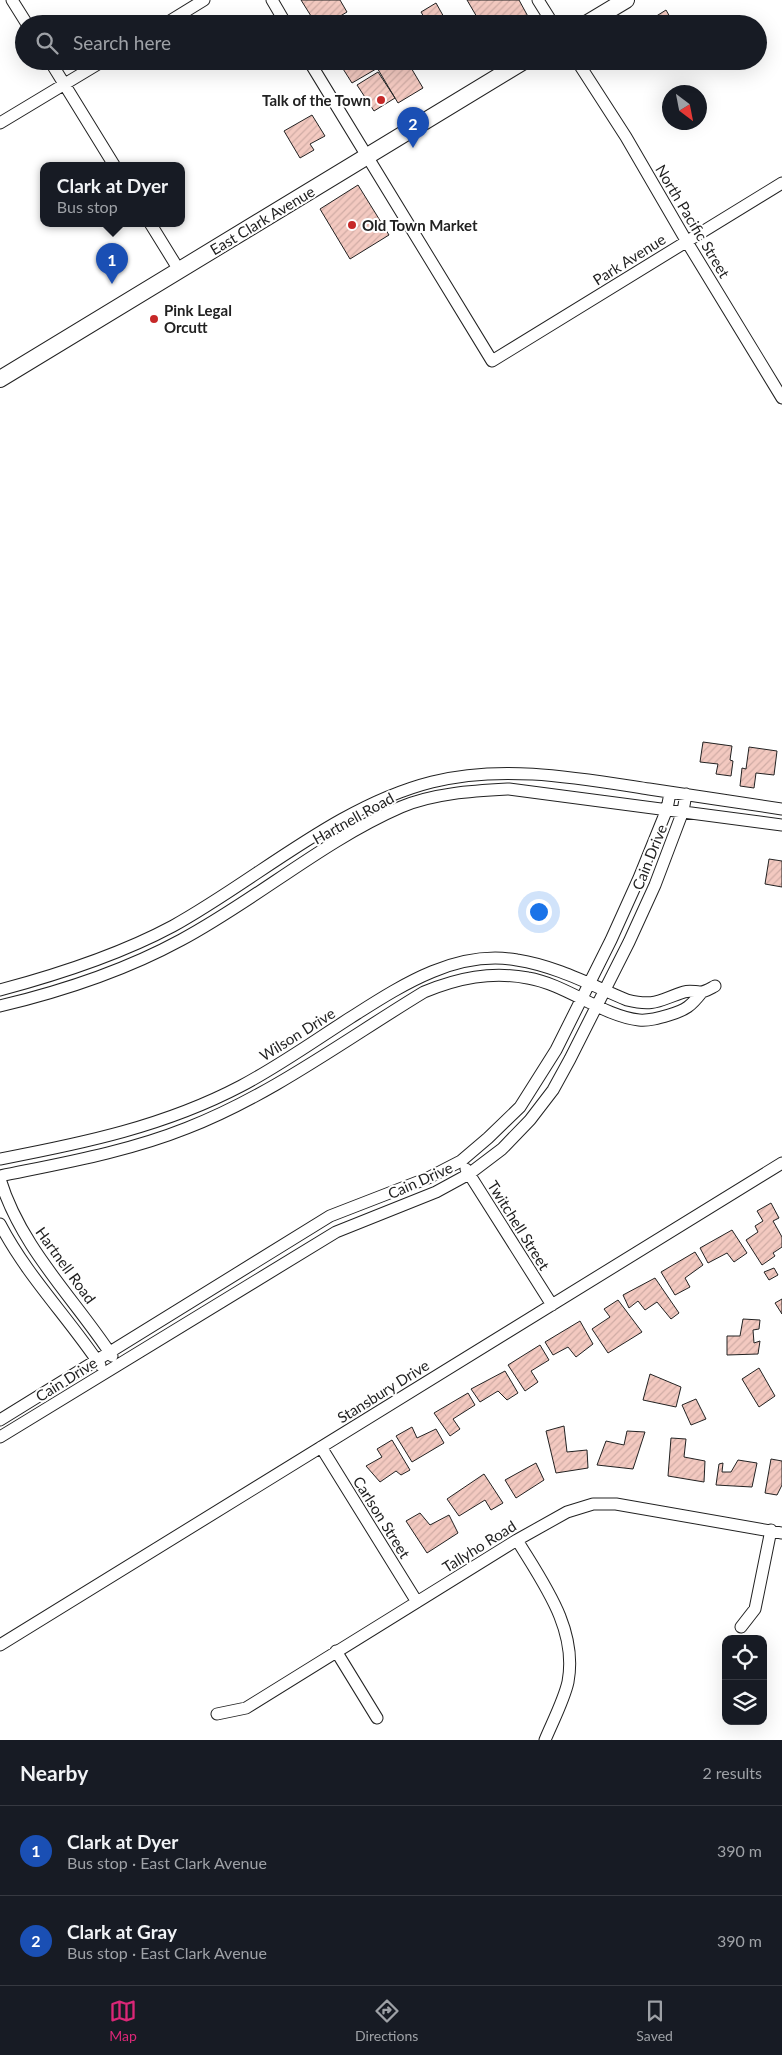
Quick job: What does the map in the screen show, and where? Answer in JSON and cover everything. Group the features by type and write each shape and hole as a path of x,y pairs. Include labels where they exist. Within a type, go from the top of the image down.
{"main road":[{"path":"601,15 626,0"},
{"name":"East Clark Avenue","path":"0,379 509,70"}],"street":[{"path":"12,0 21,15"},
{"path":"180,15 204,0"},
{"path":"272,0 281,15"},
{"path":"538,0 547,15"},
{"path":"55,70 112,162"},
{"path":"0,123 88,70"},
{"path":"314,70 367,156"},
{"name":"North Pacific Street","path":"583,70 626,137 687,242 782,398"},
{"name":"Park Avenue","path":"367,156 492,361 782,184"},
{"path":"152,227 179,270"},
{"name":"Hartnell Road","path":"0,990 68,970 104,957 173,926 347,816 392,794 434,781 471,775 508,773 570,777 782,809"},
{"name":"Hartnell Road","path":"0,1006 72,987 110,973 181,940 356,831 402,806 437,797 474,791 509,789 782,825"},
{"name":"Cain Drive","path":"0,1420 330,1216 428,1178 461,1161 488,1138 520,1107 556,1050 590,984 639,878 667,809 670,792"},
{"name":"Cain Drive","path":"0,1437 336,1232 436,1192 469,1174 502,1149 530,1120 553,1090 605,991 655,885 683,811 686,794"},
{"path":"347,816 356,831"},
{"path":"211,903 219,917"},
{"name":"Wilson Drive","path":"0,1159 84,1143 184,1112 241,1086 405,984 420,976 454,964 484,959 515,959 544,965 627,1000 652,1003 670,998 686,990 702,992 691,1007 655,1019 638,1020 617,1014 560,988 531,978 507,974 481,976 449,982 424,992 249,1099 188,1128 88,1158 0,1176"},
{"path":"702,992 715,986"},
{"path":"309,1045 318,1058"},
{"name":"Twitchell Street","path":"461,1161 552,1305"},
{"name":"Stansbury Drive","path":"0,1645 782,1162"},
{"name":"Hartnell Road","path":"0,1179 4,1193 32,1248 94,1328 117,1364"},
{"name":"Hartnell Road","path":"0,1224 17,1255 81,1336 104,1372"},
{"path":"251,1265 259,1278"},
{"name":"Carlson Street","path":"321,1447 417,1602"},
{"name":"Tallyho Road","path":"217,1714 246,1708 517,1540 567,1512 593,1504 616,1504 777,1532"},
{"path":"741,1627 755,1609 777,1532"},
{"path":"517,1540 553,1600 565,1630 569,1656 568,1683 545,1740"},
{"path":"336,1651 377,1718"}],"building":[{"path":"301,0 340,0 347,12 342,15 310,15"},
{"path":"467,0 519,0 527,15 476,15"},
{"path":"436,3 443,15 423,15 421,12"},
{"path":"666,10 669,15 658,15"},
{"path":"344,70 374,70 352,83"},
{"path":"378,70 412,70 423,88 398,103"},
{"path":"378,72 395,98 374,111 357,85"},
{"path":"312,115 325,136 310,144 314,150 300,158 284,131"},
{"path":"358,185 389,235 350,259 320,209"},
{"path":"703,742 732,746 730,760 733,761 731,776 716,774 718,764 700,762"},
{"path":"749,747 777,751 774,775 756,773 754,788 740,786 742,768 746,769"},
{"path":"769,859 782,861 782,887 765,884"},
{"path":"771,1203 779,1218 773,1221 782,1237 782,1247 773,1253 775,1256 762,1265 746,1240 758,1232 755,1226 763,1221 757,1211"},
{"path":"732,1230 747,1253 734,1262 727,1253 708,1263 700,1248"},
{"path":"695,1252 703,1265 685,1278 690,1287 675,1295 661,1272"},
{"path":"774,1268 778,1275 769,1280 764,1272"},
{"path":"655,1278 679,1313 671,1319 657,1302 645,1310 638,1301 629,1308 623,1295"},
{"path":"782,1299 782,1314 775,1303"},
{"path":"618,1300 642,1332 608,1353 592,1329 610,1317 604,1309"},
{"path":"743,1319 760,1320 759,1329 753,1330 754,1343 760,1341 758,1354 727,1355 727,1336 740,1336"},
{"path":"580,1321 593,1344 576,1357 568,1347 553,1355 545,1342"},
{"path":"540,1345 549,1360 531,1371 538,1382 525,1391 508,1365"},
{"path":"759,1368 775,1396 759,1407 742,1379"},
{"path":"505,1371 518,1393 507,1400 498,1391 480,1402 471,1389"},
{"path":"650,1374 681,1387 676,1407 643,1400"},
{"path":"468,1393 475,1405 453,1419 460,1429 450,1436 434,1413"},
{"path":"696,1399 706,1419 691,1425 682,1405"},
{"path":"564,1426 567,1452 587,1450 588,1468 556,1473 546,1431"},
{"path":"412,1427 417,1438 436,1429 444,1443 412,1462 396,1436"},
{"path":"627,1431 645,1432 633,1469 597,1465 606,1441 624,1445"},
{"path":"671,1438 686,1439 684,1457 705,1461 704,1482 668,1476"},
{"path":"392,1440 410,1470 401,1475 396,1471 380,1482 366,1466 382,1457 377,1449"},
{"path":"771,1459 782,1461 782,1485 777,1495 765,1493"},
{"path":"738,1460 757,1463 752,1487 716,1485 719,1464 723,1463 722,1472 731,1472"},
{"path":"536,1463 544,1480 516,1498 505,1480"},
{"path":"484,1474 503,1503 491,1510 485,1500 459,1516 447,1499"},
{"path":"420,1513 430,1525 449,1515 458,1533 427,1553 406,1521"}],"place":[{"name":"Talk of the Town","path":"381,100"},
{"name":"Clark at Gray","path":"413,148"},
{"name":"Old Town Market","path":"352,225"},
{"name":"Clark at Dyer","path":"112,284"},
{"name":"Pink Legal Orcutt","path":"154,319"}]}
